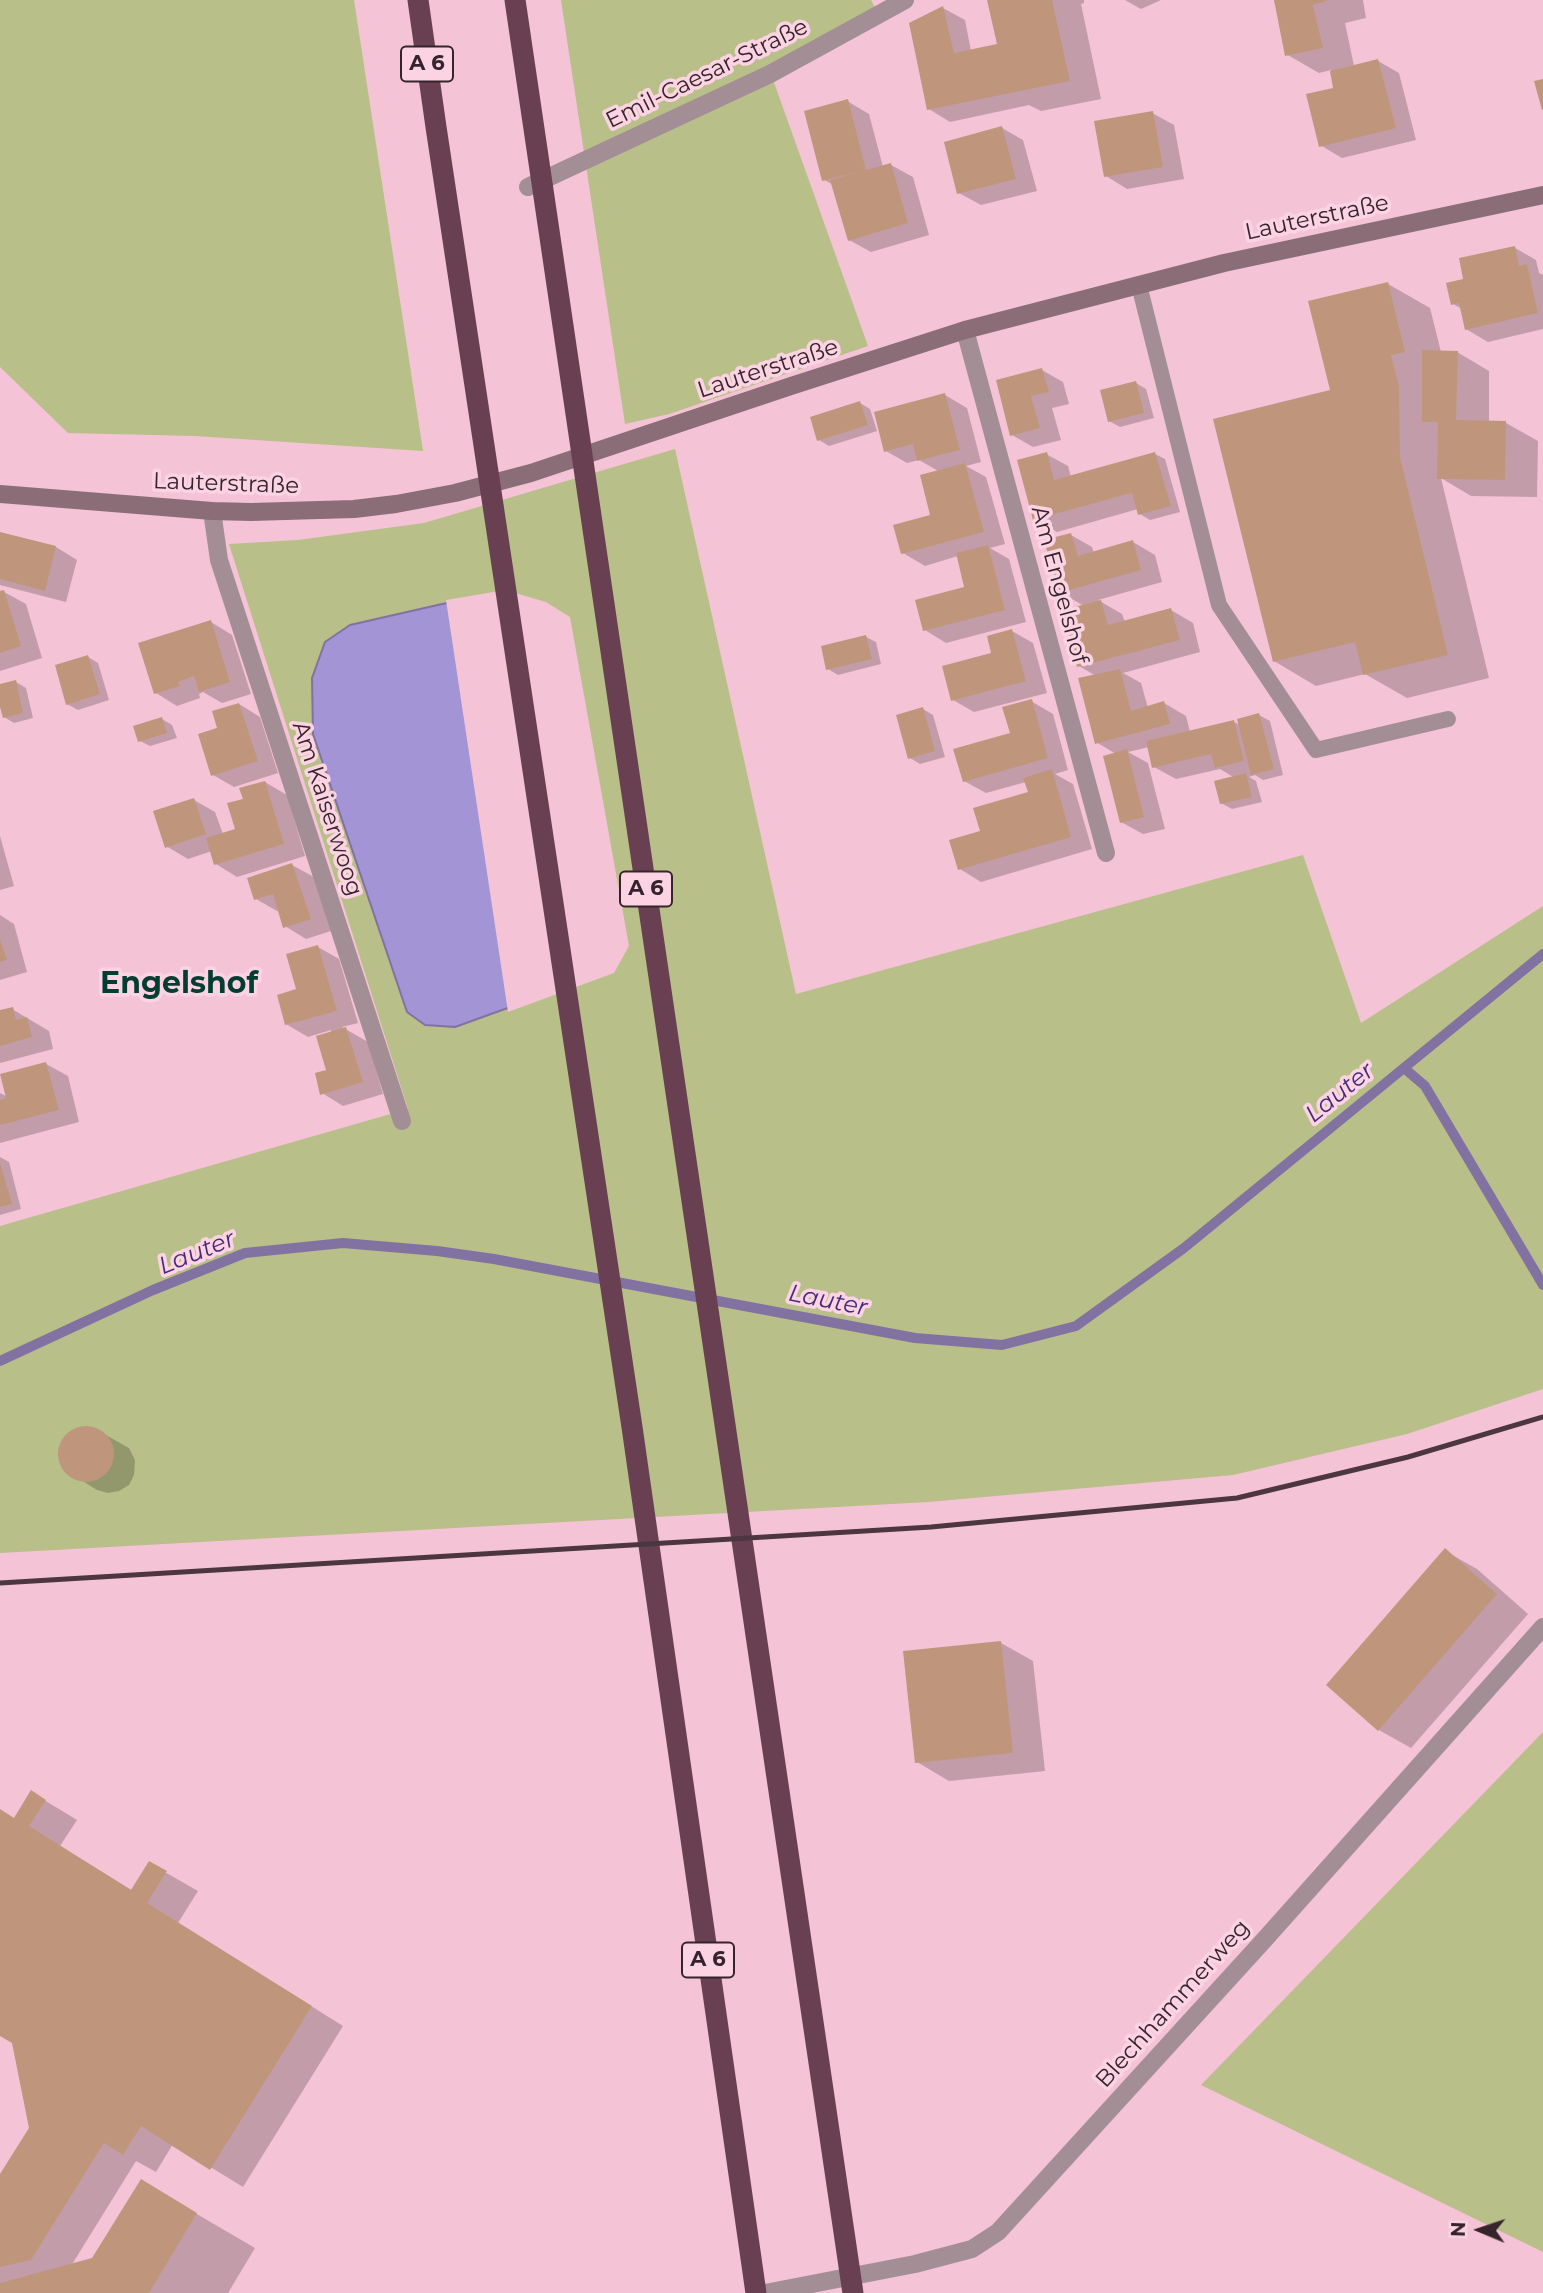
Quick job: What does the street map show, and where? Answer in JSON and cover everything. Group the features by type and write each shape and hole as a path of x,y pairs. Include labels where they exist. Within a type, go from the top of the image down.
{"highway":[{"name":"A 6","path":"418,0 668,1680 756,2293"},
{"name":"A 6","path":"516,0 853,2293"}],"main road":[{"name":"Lauterstraße","path":"0,494 212,511 354,509 455,493 531,473 965,330 1224,263 1543,195"}],"street":[{"name":"Emil-Caesar-Straße","path":"528,187 770,74 905,0"},
{"name":"Am Engelshof","path":"965,330 1106,853"},
{"name":"Am Kaiserwoog","path":"212,511 219,560 402,1121"},
{"name":"Blechhammerweg","path":"765,2293 915,2264 972,2249 998,2232 1543,1628"}],"lane":[{"path":"1139,285 1219,605 1316,750 1448,719"}],"green space":[{"path":"0,0 354,0 423,451 195,436 68,433 0,367"},
{"path":"561,0 871,0 878,13 771,74 868,346 669,414 625,424"},
{"path":"675,449 796,994 1303,855 1361,1023 1543,906 1543,1389 1407,1434 1233,1475 928,1502 0,1553 0,1226 408,1109 229,544 298,540 424,523"},
{"path":"1543,1732 1543,2252 1201,2085"}],"shaded area":[{"path":"505,593 613,970 455,1027 425,1025 407,1012 313,734 312,678 325,642 350,625"}],"pier":[{"path":"505,590 546,602 570,617 629,946 614,973 508,1012 446,600"}],"building":[{"path":"987,0 1052,0 1070,81 927,110 909,23 943,6 954,53 997,44"},
{"path":"1274,0 1329,0 1313,5 1323,48 1285,56"},
{"path":"1378,59 1396,128 1319,147 1306,94 1333,88 1330,71"},
{"path":"1543,79 1543,109 1542,110 1534,81"},
{"path":"848,99 866,170 891,163 908,223 848,241 830,180 861,171 822,181 804,111"},
{"path":"1153,111 1163,167 1104,177 1094,121"},
{"path":"1002,126 1016,179 957,194 944,142"},
{"path":"1515,246 1519,266 1527,264 1538,313 1465,330 1459,303 1451,305 1446,283 1463,279 1459,258"},
{"path":"1388,282 1405,352 1391,355 1399,386 1400,457 1448,655 1363,675 1355,642 1273,662 1213,419 1330,390 1308,301"},
{"path":"1422,350 1458,351 1456,420 1506,421 1505,480 1437,479 1438,422 1422,422"},
{"path":"1042,368 1049,392 1031,396 1040,428 1010,436 996,380"},
{"path":"1136,381 1144,413 1108,422 1100,390"},
{"path":"945,393 960,450 917,461 913,444 884,452 874,412"},
{"path":"860,401 868,425 817,441 810,417"},
{"path":"1047,452 1054,480 1155,452 1171,506 1138,515 1132,493 1033,520 1017,460"},
{"path":"965,463 984,532 901,554 893,525 930,515 920,475"},
{"path":"0,532 56,546 45,591 0,579"},
{"path":"1071,533 1078,556 1133,540 1141,570 1059,593 1044,540"},
{"path":"988,545 1005,610 923,631 915,600 964,587 956,553"},
{"path":"4,590 21,646 0,653 0,591"},
{"path":"1101,600 1108,625 1171,608 1180,640 1077,667 1063,610"},
{"path":"211,620 230,682 199,692 194,676 178,682 180,686 154,694 138,643"},
{"path":"1012,629 1026,681 951,701 942,666 991,653 987,636"},
{"path":"866,635 872,659 826,670 821,646"},
{"path":"88,655 100,694 66,705 55,665"},
{"path":"1120,669 1131,711 1164,701 1170,724 1095,744 1078,678"},
{"path":"16,680 23,713 3,718 0,684"},
{"path":"1032,699 1048,758 963,782 953,749 1010,733 1002,707"},
{"path":"239,703 258,761 211,776 198,734 217,728 212,711"},
{"path":"923,707 935,751 908,759 896,715"},
{"path":"1259,713 1274,769 1251,775 1237,719"},
{"path":"162,717 167,733 138,742 133,726"},
{"path":"1234,720 1244,761 1215,768 1211,754 1152,768 1146,741"},
{"path":"1127,749 1144,817 1120,823 1103,756"},
{"path":"1052,769 1071,837 958,870 949,840 980,831 973,808 1028,792 1023,778"},
{"path":"1246,773 1252,797 1220,804 1214,781"},
{"path":"265,781 284,844 214,865 206,838 235,829 227,803 243,799 239,788"},
{"path":"194,798 206,834 165,848 153,811"},
{"path":"292,863 311,919 283,928 273,894 254,900 247,878"},
{"path":"0,939 7,960 0,962"},
{"path":"318,945 337,1011 285,1025 277,995 296,989 286,954"},
{"path":"13,1007 16,1020 27,1017 32,1037 0,1046 0,1010"},
{"path":"346,1027 363,1082 320,1095 315,1073 326,1070 316,1036"},
{"path":"46,1062 59,1110 0,1125 0,1100 6,1098 0,1074"},
{"path":"0,1163 12,1204 0,1207"},
{"path":"86,1426 97,1428 106,1434 112,1443 112,1465 106,1474 97,1480 86,1482 75,1480 66,1474 60,1465 58,1454 60,1443 66,1434 75,1428"},
{"path":"1445,1548 1497,1594 1378,1731 1326,1685"},
{"path":"1001,1641 1013,1753 915,1763 903,1651"},
{"path":"31,1790 46,1800 29,1826 131,1890 149,1861 167,1871 147,1903 312,2006 210,2170 141,2126 123,2155 104,2143 31,2260 0,2267 0,2174 29,2128 12,2043 0,2036 0,1809 14,1818"},
{"path":"141,2179 197,2213 149,2293 0,2293 0,2283 92,2258"}],"waterway":[{"name":"Lauter","path":"0,1361 153,1290 245,1253 343,1243 494,1259 915,1338 1002,1345 1076,1326 1184,1248 1543,954"},
{"path":"1404,1068 1425,1086 1543,1285"}],"railway":[{"path":"0,1583 931,1527 1237,1498 1408,1457 1543,1417"}],"district":[{"name":"Engelshof","path":"179,984"}]}
